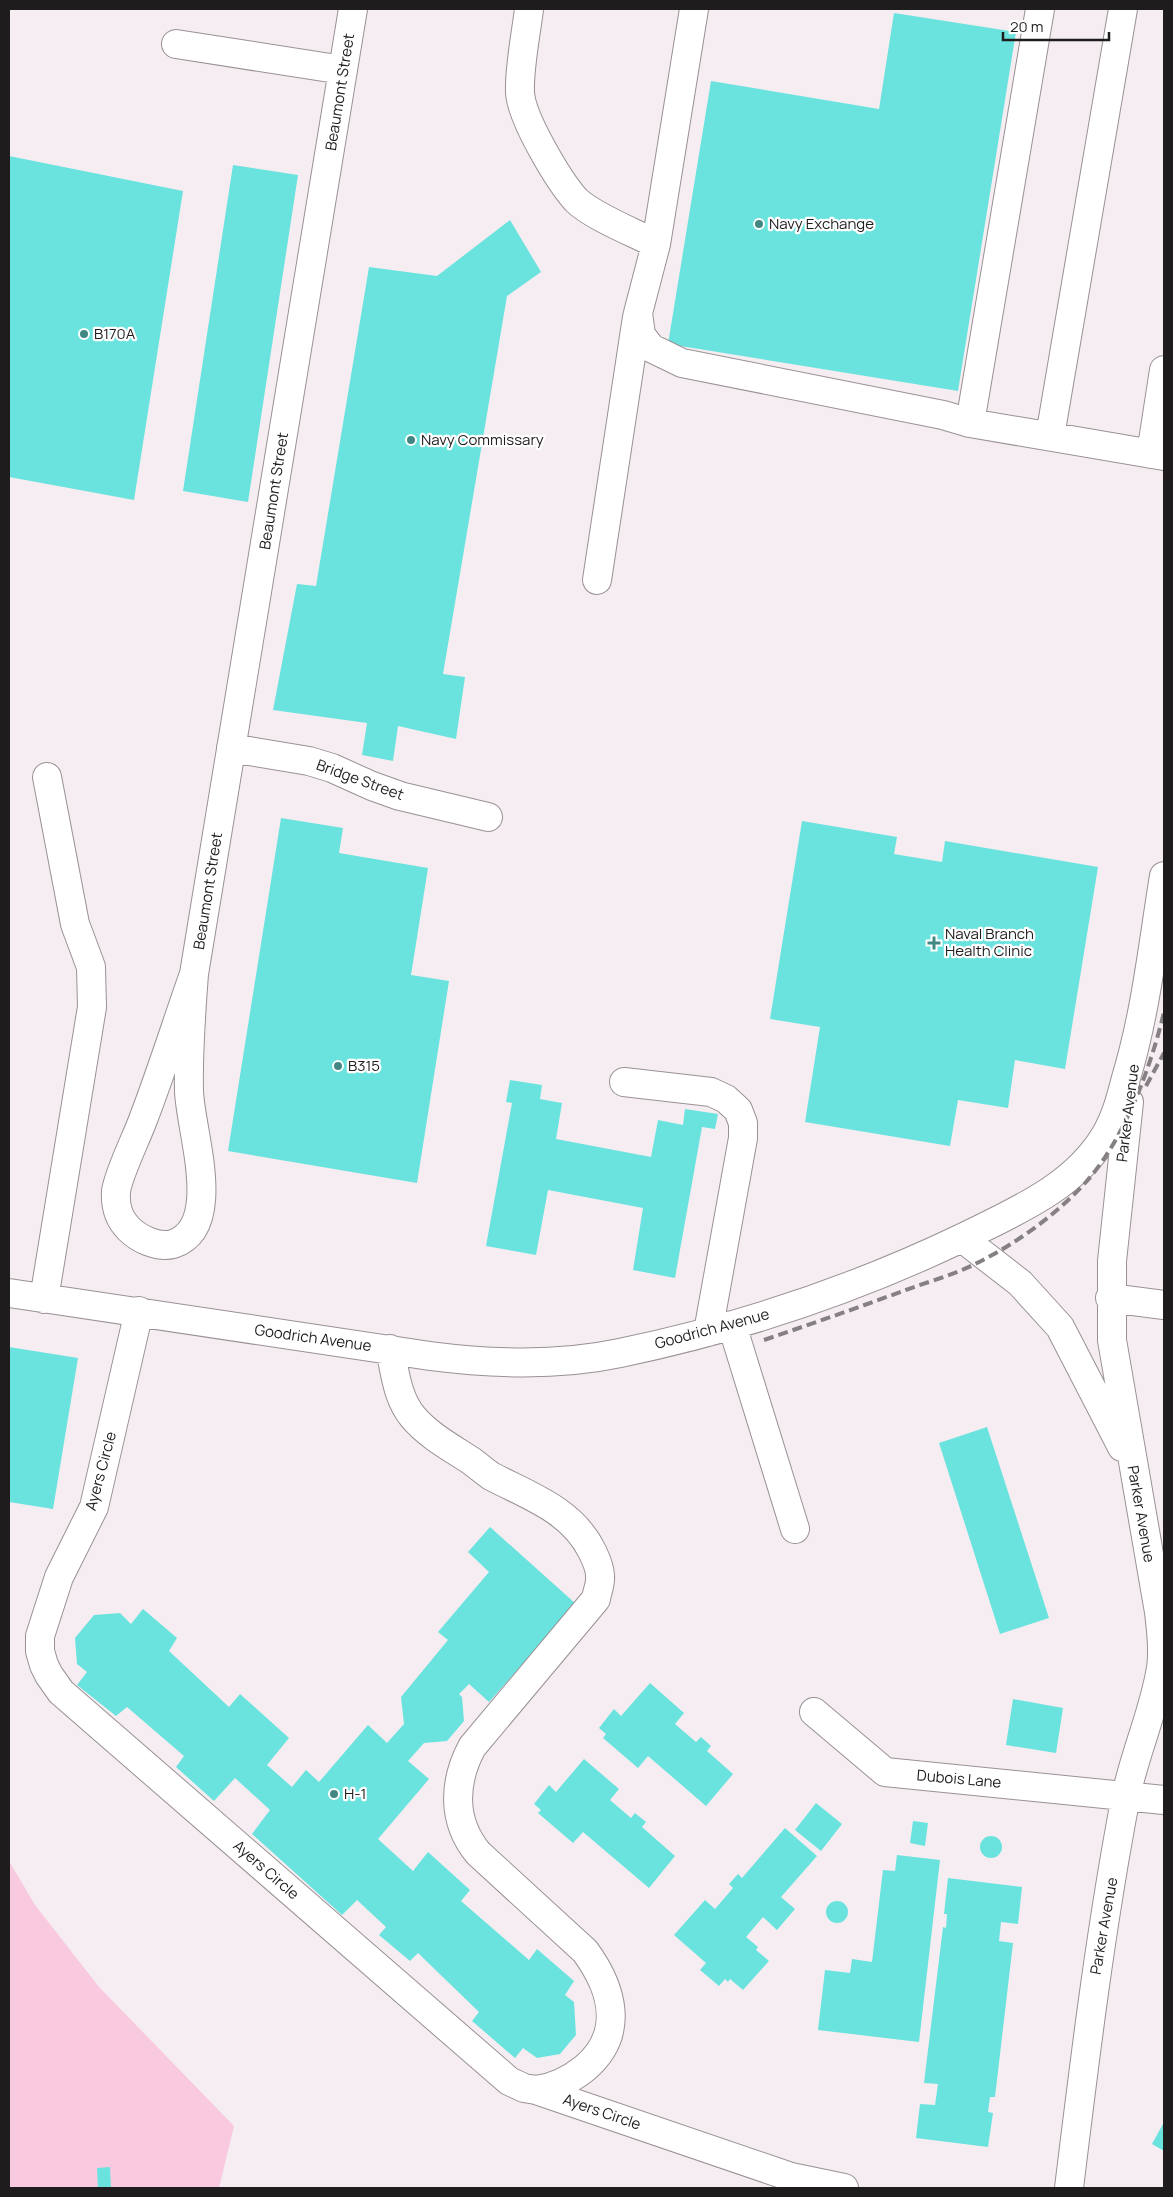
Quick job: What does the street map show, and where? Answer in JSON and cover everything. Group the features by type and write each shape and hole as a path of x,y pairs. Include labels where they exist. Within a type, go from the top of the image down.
{"street":[{"name":"Beaumont Street","path":"194,974 153,1092 116,1188 116,1205 125,1225 135,1235 149,1242 169,1245 181,1241 189,1235 196,1224 200,1210 199,1161 189,1093 194,974 353,9"},
{"path":"529,9 520,93 524,113 543,150 577,200 595,212 656,244"},
{"path":"597,580 638,313 656,244 694,9"},
{"path":"970,422 1040,9"},
{"path":"1050,436 1123,9"},
{"path":"176,44 343,70"},
{"path":"638,313 641,335 651,348 682,363 934,413 970,422 1158,455 1164,370"},
{"name":"Bridge Street","path":"231,748 309,761 332,768 400,796 488,817"},
{"path":"44,1299 92,1007 91,967 75,924 46,777"},
{"name":"Goodrich Avenue","path":"9,1293 466,1360 543,1361 620,1353 720,1328 852,1286 962,1238 1015,1212 1058,1186 1078,1170 1105,1136 1114,1118 1137,1043 1164,876"},
{"name":"Parker Avenue","path":"1069,2188 1091,2004 1126,1795 1161,1668 1163,1645 1112,1340 1110,1298 1114,1228 1137,1043"},
{"path":"624,1082 711,1092 726,1099 738,1110 743,1123 743,1138 720,1328 795,1529"},
{"path":"962,1238 1020,1283 1060,1328 1132,1466"},
{"path":"1110,1298 1164,1305"},
{"name":"Ayers Circle","path":"139,1311 94,1507 59,1577 40,1636 40,1651 49,1676 61,1692 500,2074 524,2088 536,2090 790,2176 844,2188"},
{"path":"390,1349 398,1387 403,1402 412,1416 427,1432 489,1474 546,1503 566,1517 579,1529 588,1542 597,1561 601,1577 596,1599 472,1747 464,1762 457,1793 458,1811 468,1841 478,1853 585,1951 597,1968 606,1986 611,2019 604,2046 595,2060 580,2072 552,2088 536,2090"},
{"name":"Dubois Lane","path":"814,1712 885,1772 1164,1800"}],"shaded area":[{"path":"9,1861 35,1905 99,1987 234,2126 219,2188 9,2188"}],"building":[{"path":"894,13 1016,32 958,391 668,344 711,81 879,109"},
{"name":"B170A","path":"9,156 183,191 134,500 9,477"},
{"path":"233,165 298,175 248,502 183,491"},
{"name":"Navy Commissary","path":"510,220 541,272 507,296 443,674 465,677 456,739 398,726 393,761 362,755 367,723 273,710 297,584 316,586 369,267 437,276"},
{"name":"B315","path":"281,818 343,828 339,853 428,868 411,975 449,981 417,1183 228,1151"},
{"name":"Naval Branch Health Clinic","path":"802,821 897,837 894,854 942,862 945,841 1098,867 1065,1069 1015,1060 1008,1108 958,1100 950,1146 805,1122 820,1027 770,1019"},
{"path":"510,1080 542,1085 540,1099 562,1103 556,1139 651,1157 658,1120 683,1125 685,1109 718,1114 715,1129 702,1127 675,1278 633,1270 643,1208 548,1190 536,1255 486,1246 512,1103 506,1102"},
{"path":"9,1347 78,1358 53,1509 9,1502"},
{"path":"987,1427 1049,1618 1000,1634 939,1443"},
{"name":"H-1","path":"490,1527 576,1604 489,1702 469,1684 459,1694 462,1697 464,1721 447,1741 424,1743 408,1761 429,1779 378,1839 413,1871 428,1852 470,1890 461,1901 529,1960 537,1949 574,1981 565,1995 574,2002 576,2035 560,2054 537,2058 523,2048 515,2058 472,2021 479,2012 418,1953 410,1961 379,1935 386,1927 357,1900 342,1915 252,1834 270,1810 235,1778 214,1801 176,1767 184,1756 127,1707 116,1716 77,1685 87,1672 77,1664 75,1638 94,1615 120,1613 131,1624 143,1609 177,1638 169,1651 229,1707 240,1694 289,1738 267,1765 292,1787 306,1770 319,1782 368,1725 387,1743 404,1724 401,1697 448,1640 438,1632 489,1572 468,1552"},
{"path":"650,1683 684,1713 675,1724 696,1742 701,1737 711,1746 707,1751 733,1774 706,1806 648,1756 638,1768 603,1738 606,1734 599,1728 614,1709 621,1716"},
{"path":"1013,1699 1063,1708 1056,1753 1006,1745"},
{"path":"584,1759 619,1789 610,1800 631,1818 635,1813 646,1822 642,1827 675,1856 649,1888 583,1832 573,1843 538,1813 541,1810 534,1804 549,1785 556,1792"},
{"path":"816,1803 842,1824 821,1851 795,1830"},
{"path":"913,1821 928,1823 925,1846 910,1843"},
{"path":"785,1828 817,1856 781,1897 795,1909 777,1930 763,1917 746,1937 758,1947 756,1950 769,1961 743,1990 730,1979 728,1982 725,1979 719,1986 700,1970 706,1963 674,1935 705,1900 715,1909 733,1888 729,1884 738,1874 742,1878"},
{"path":"991,1836 999,1839 1002,1847 999,1855 991,1858 983,1855 980,1847 983,1839"},
{"path":"897,1855 940,1860 919,2042 818,2030 825,1970 850,1973 852,1959 872,1962 883,1870 895,1871"},
{"path":"948,1878 1022,1887 1018,1924 1001,1922 999,1941 1013,1943 995,2097 990,2097 988,2112 993,2113 988,2147 916,2138 920,2104 935,2105 938,2084 924,2083 943,1927 946,1928 947,1914 944,1914"},
{"path":"837,1901 845,1904 848,1912 845,1920 837,1923 829,1920 826,1912 829,1904"},
{"path":"1164,2122 1164,2151 1152,2144"},
{"path":"110,2167 111,2188 98,2188 97,2168"}],"railway":[{"path":"764,1340 968,1267 1007,1247 1049,1217 1086,1182 1100,1165 1124,1124 1144,1079 1164,1012"},
{"path":"1146,1086 1164,1053"}],"place":[{"name":"Navy Exchange","path":"759,224"},
{"name":"B170A","path":"84,334"},
{"name":"Navy Commissary","path":"411,440"},
{"name":"Naval Branch Health Clinic","path":"934,943"},
{"name":"B315","path":"338,1066"},
{"name":"H-1","path":"334,1794"}]}
